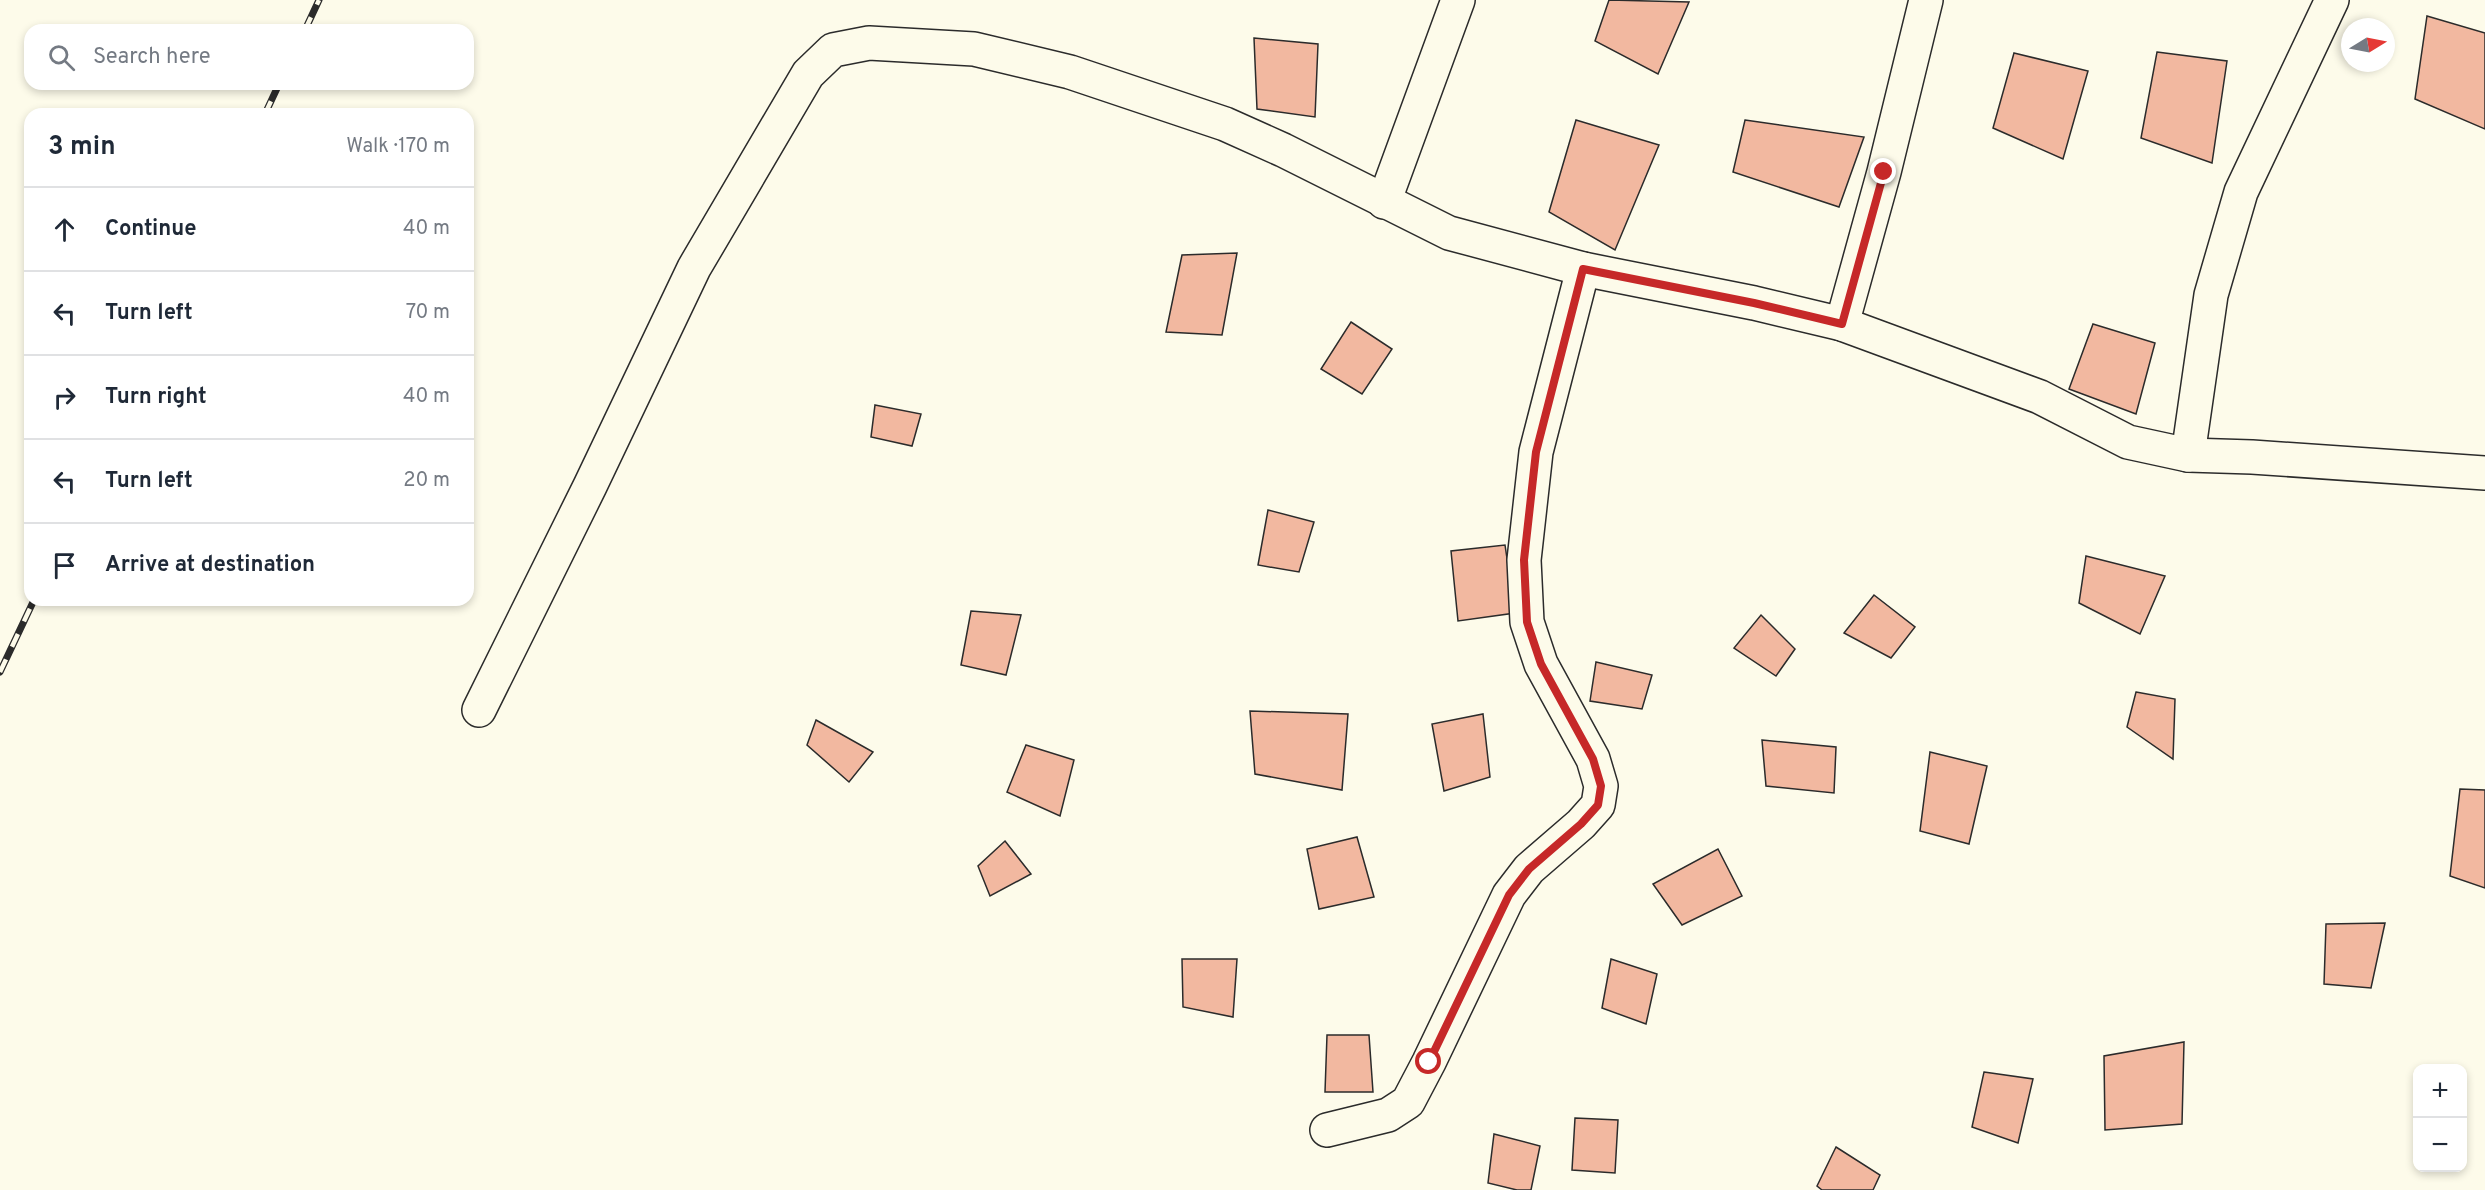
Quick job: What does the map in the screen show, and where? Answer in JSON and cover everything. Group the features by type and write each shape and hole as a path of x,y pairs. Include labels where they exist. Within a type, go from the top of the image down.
{"street":[{"path":"1384,202 1458,0"},
{"path":"1842,324 1884,172 1926,0"},
{"path":"2188,455 2211,295 2241,192 2332,0"},
{"path":"479,710 590,486 694,268 808,74 833,50 869,43 974,49 1070,72 1225,124 1283,150 1449,233 1583,269 1754,303 1842,324 2040,397 2128,441 2188,455 2253,457 2485,473"},
{"path":"1327,1130 1388,1115 1407,1102 1429,1062 1509,895 1529,869 1581,824 1598,805 1601,786 1593,759 1541,664 1527,622 1524,560 1536,452 1583,269"}],"building":[{"path":"1609,0 1689,2 1658,74 1595,41"},
{"path":"2427,16 2485,33 2485,129 2415,99"},
{"path":"1254,38 1318,44 1315,117 1257,109"},
{"path":"2157,52 2227,61 2212,163 2141,138"},
{"path":"2014,53 2088,71 2063,159 1993,128"},
{"path":"1576,120 1659,145 1615,250 1549,212"},
{"path":"1745,120 1864,137 1839,207 1733,172"},
{"path":"1237,253 1222,335 1166,332 1182,255"},
{"path":"1351,322 1392,349 1362,394 1321,369"},
{"path":"2093,324 2155,343 2136,414 2069,389"},
{"path":"875,405 921,414 912,446 871,437"},
{"path":"1268,510 1314,522 1299,572 1258,565"},
{"path":"1505,545 1515,613 1458,621 1451,551"},
{"path":"2086,556 2165,576 2140,634 2079,603"},
{"path":"1874,595 1915,627 1891,658 1844,633"},
{"path":"971,611 1021,615 1006,675 961,665"},
{"path":"1761,615 1795,649 1776,676 1734,648"},
{"path":"1596,662 1652,675 1642,709 1590,701"},
{"path":"2136,692 2175,699 2173,759 2127,727"},
{"path":"1250,711 1348,714 1342,790 1255,774"},
{"path":"1483,714 1490,777 1444,791 1432,724"},
{"path":"816,720 873,752 849,782 807,745"},
{"path":"1762,740 1836,747 1834,793 1766,786"},
{"path":"1026,745 1074,760 1060,816 1007,792"},
{"path":"1930,752 1987,766 1969,844 1920,831"},
{"path":"2460,789 2485,790 2485,888 2450,876"},
{"path":"1357,837 1374,897 1319,909 1307,849"},
{"path":"1005,841 1031,874 990,896 978,866"},
{"path":"1718,849 1742,896 1682,925 1653,884"},
{"path":"2385,923 2371,988 2324,984 2326,924"},
{"path":"1182,959 1237,959 1233,1017 1183,1007"},
{"path":"1611,959 1657,974 1646,1024 1602,1008"},
{"path":"1327,1035 1369,1035 1373,1092 1325,1092"},
{"path":"2184,1042 2182,1124 2105,1130 2104,1056"},
{"path":"1984,1072 2033,1079 2018,1143 1972,1127"},
{"path":"1575,1118 1618,1120 1615,1173 1572,1170"},
{"path":"1494,1134 1540,1146 1531,1190 1517,1190 1488,1183"},
{"path":"1836,1147 1880,1175 1873,1190 1822,1190 1817,1186"}],"railway":[{"path":"308,24 319,0"},
{"path":"268,108 276,90"},
{"path":"0,672 31,606"}],"route":[{"path":"1429,1062 1509,895 1529,869 1581,824 1598,805 1601,786 1593,759 1541,664 1527,622 1524,560 1536,452 1583,269 1754,303 1842,324 1884,172"}]}
